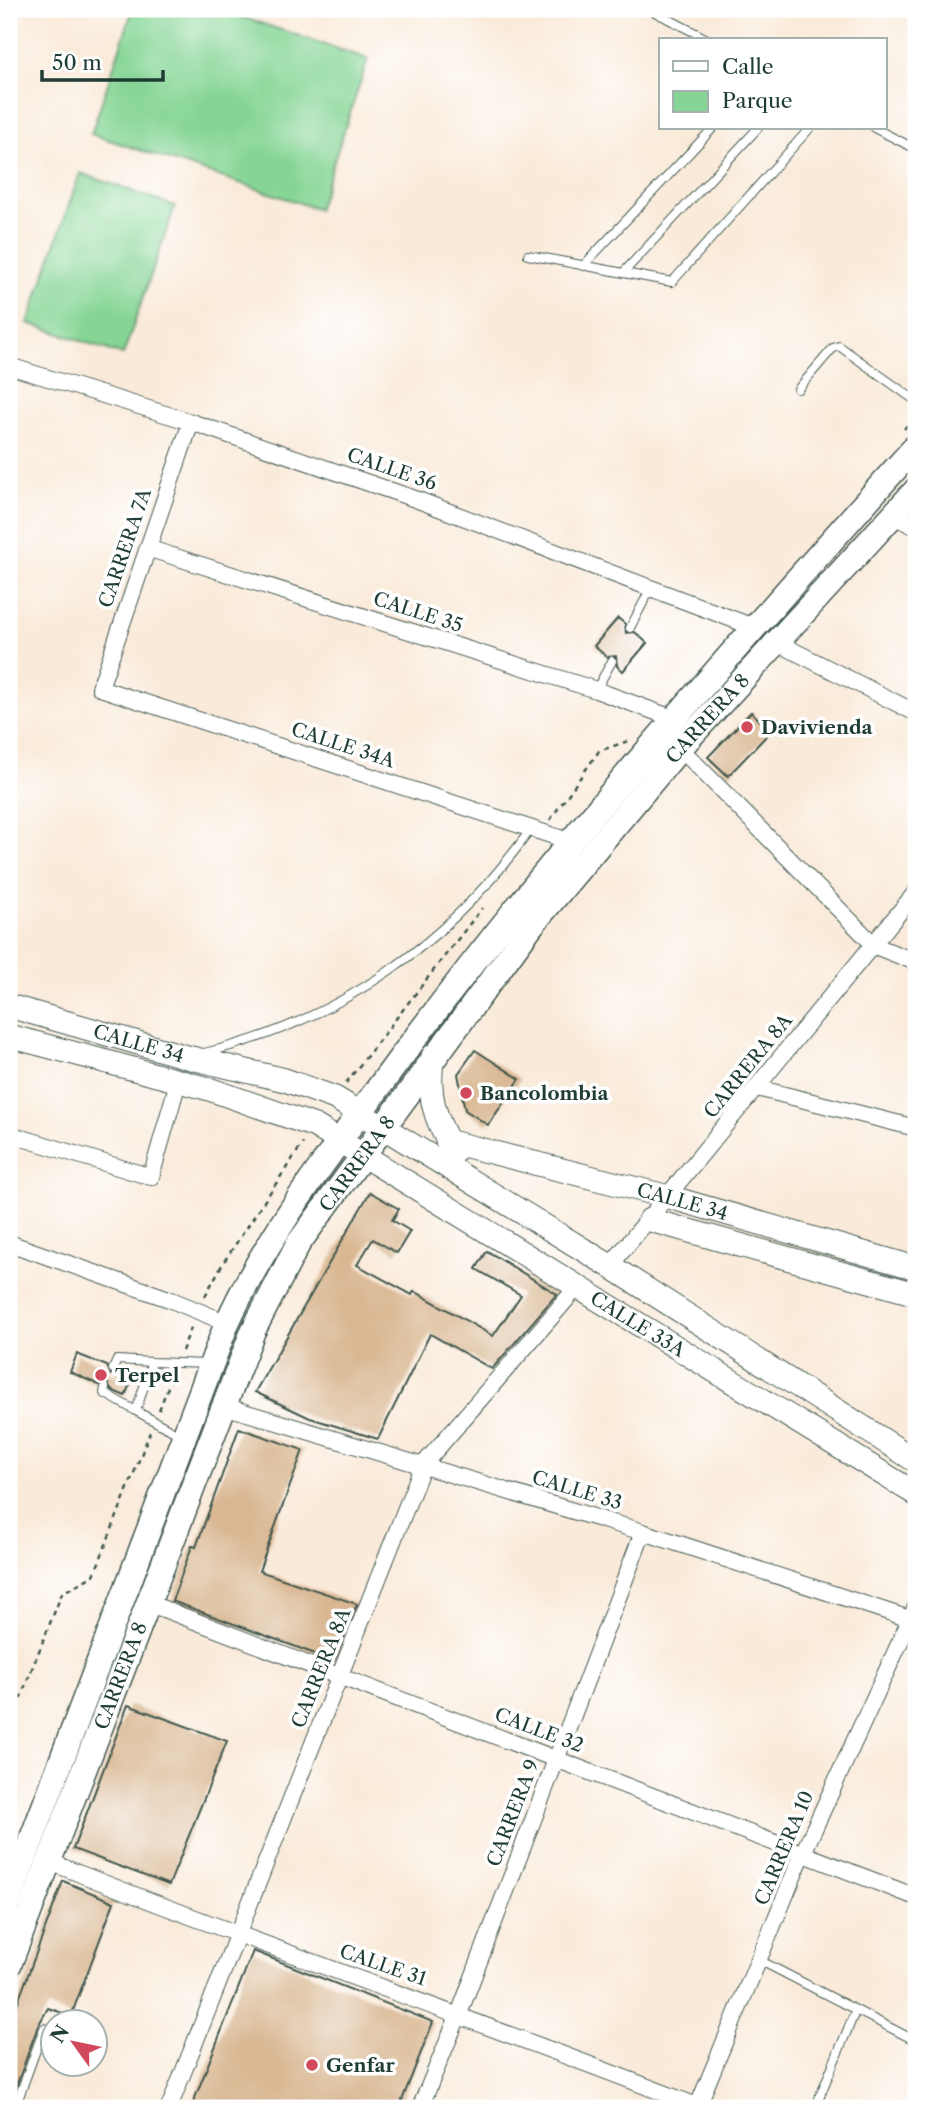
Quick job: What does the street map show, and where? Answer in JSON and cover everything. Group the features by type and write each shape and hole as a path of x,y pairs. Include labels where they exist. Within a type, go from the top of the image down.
{"main road":[{"name":"CARRERA 8","path":"9,1965 224,1406 273,1288 298,1244 433,1056 531,926 680,748 916,446"},
{"name":"CARRERA 8","path":"9,1899 22,1852 228,1323 255,1265 341,1139 511,913 675,719 893,516 916,490"},
{"name":"CALLE 34","path":"9,1036 178,1082 286,1115 341,1139 374,1138 360,1114 335,1098 285,1080 10,1010"},
{"path":"433,1056 429,1076 431,1101 447,1141 480,1186"},
{"path":"374,1138 515,1220 545,1225"},
{"name":"CALLE 33A","path":"374,1138 480,1186 916,1461"},
{"name":"CALLE 33A","path":"374,1138 579,1285 916,1494"},
{"name":"CALLE 34","path":"447,1141 669,1197 916,1268"},
{"name":"CALLE 34","path":"650,1220 915,1289"}],"street":[{"name":"CALLE 36","path":"9,366 191,422 418,500 651,588 766,635 916,713"},
{"name":"CARRERA 7A","path":"100,688 191,422"},
{"path":"893,516 916,527"},
{"name":"CALLE 35","path":"147,548 596,690 675,719"},
{"name":"CALLE 34A","path":"100,688 572,842"},
{"path":"680,748 875,946 916,962"},
{"name":"CARRERA 8A","path":"610,1266 875,946 916,892"},
{"path":"9,1134 151,1177 178,1082"},
{"path":"757,1088 916,1128"},
{"path":"11,1247 188,1306 228,1323"},
{"name":"CARRERA 8A","path":"169,2108 424,1465 579,1285"},
{"name":"CALLE 33","path":"224,1406 914,1615"},
{"name":"CARRERA 9","path":"420,2108 459,2014 643,1532"},
{"name":"CALLE 32","path":"148,1603 916,1897"},
{"name":"CARRERA 10","path":"699,2108 803,1853 914,1615"},
{"name":"CALLE 31","path":"50,1863 237,1936 459,2014 699,2108"}],"lane":[{"path":"649,9 705,38"},
{"path":"583,265 711,130"},
{"path":"623,273 756,130"},
{"path":"528,255 672,282 808,130"},
{"path":"878,130 916,149"},
{"path":"798,389 833,348 839,346 916,401"},
{"path":"630,628 651,588"},
{"path":"596,690 612,661"},
{"path":"187,1057 228,1048 297,1023 381,979 415,954 470,905 505,866 531,829"},
{"path":"113,1369 117,1360 213,1364"},
{"path":"136,1411 152,1362"},
{"path":"105,1388 104,1393 184,1438"},
{"path":"759,1960 916,2041"},
{"path":"818,2098 856,2012"},
{"path":"15,2108 38,2045"}],"path":[{"path":"9,1727 62,1593 94,1575"}],"green space":[{"path":"133,9 218,9 368,59 318,209 91,134"},
{"path":"80,173 175,206 123,355 28,323"}],"building":[{"path":"618,618 625,624 626,633 635,632 647,643 623,671 617,666 616,656 607,657 594,646"},
{"path":"751,712 771,731 728,776 708,757"},
{"path":"475,1050 520,1079 488,1125 465,1110 458,1074"},
{"path":"370,1192 399,1209 392,1220 410,1231 397,1253 373,1239 357,1265 412,1295 414,1291 493,1336 521,1295 476,1269 487,1251 557,1294 492,1369 430,1334 378,1439 310,1418 255,1392"},
{"name":"Terpel","path":"77,1354 107,1366 111,1375 119,1372 133,1377 125,1396 111,1390 107,1382 99,1385 70,1372"},
{"path":"239,1428 303,1450 259,1571 357,1604 334,1661 172,1601 192,1546 196,1547"},
{"path":"128,1705 227,1741 169,1885 73,1849"},
{"path":"63,1881 114,1902 74,2008 38,2008 38,2026 9,2106 9,2026"},
{"name":"Genfar","path":"253,1951 433,2022 399,2108 191,2108"}],"place":[{"name":"Davivienda","path":"747,727"},
{"name":"Bancolombia","path":"466,1093"},
{"name":"Terpel","path":"101,1375"},
{"name":"Genfar","path":"312,2065"}]}
